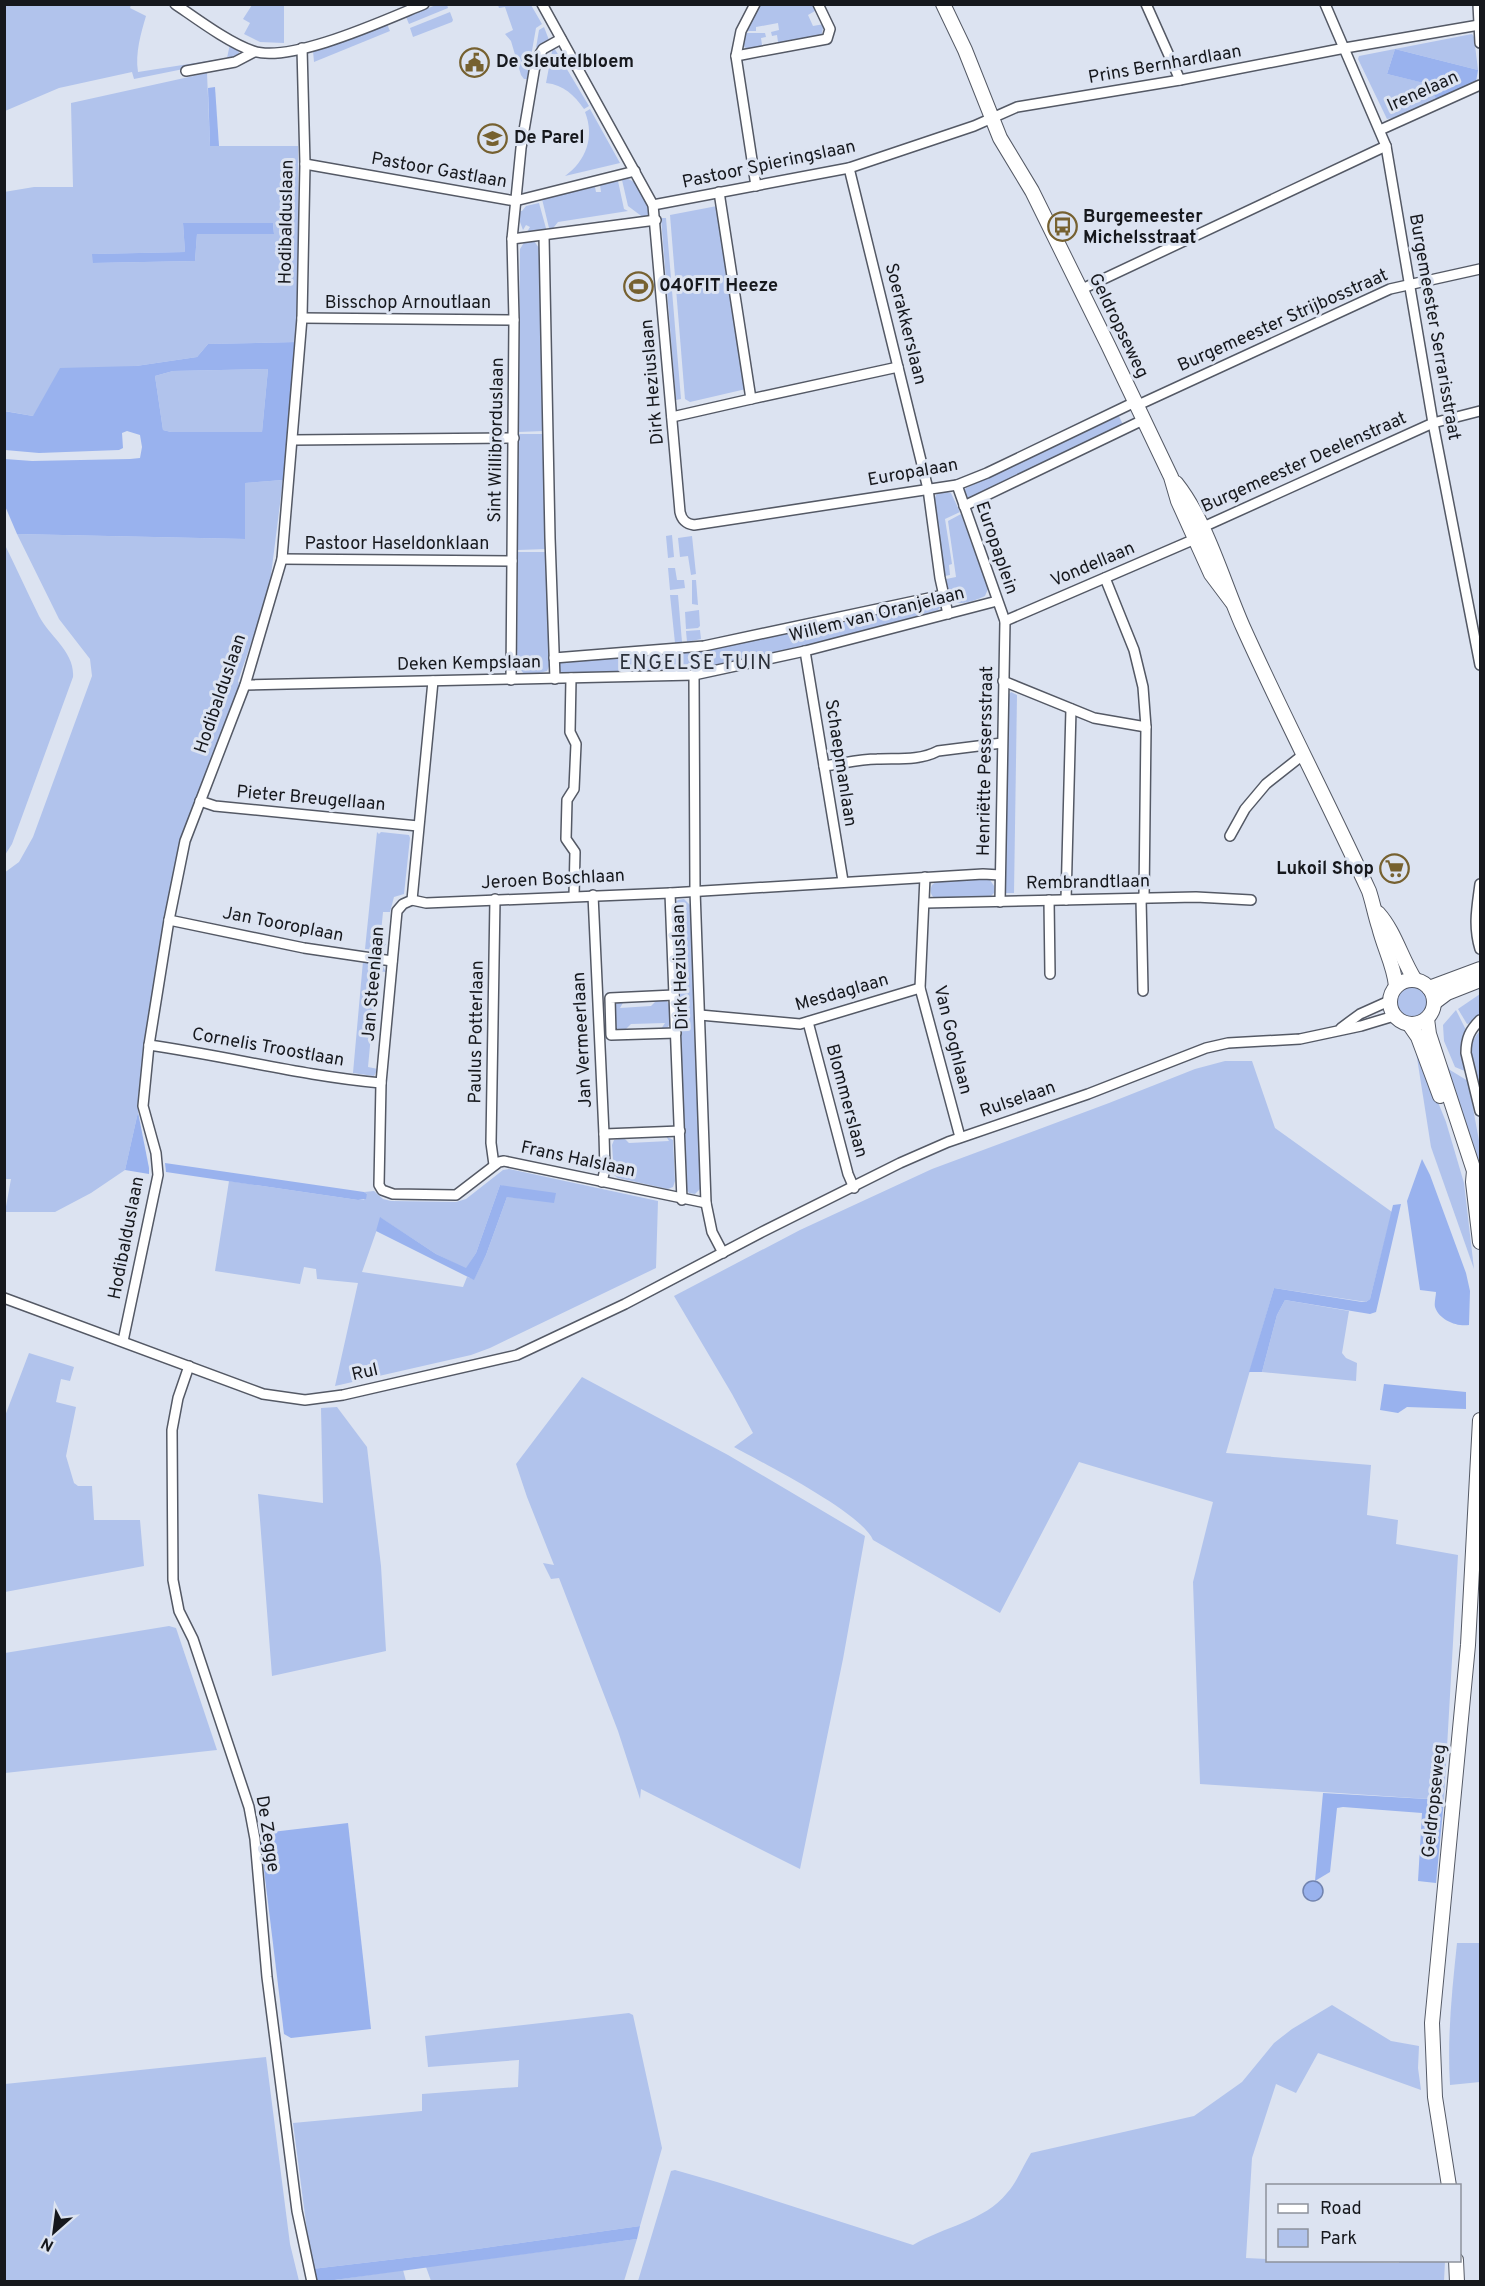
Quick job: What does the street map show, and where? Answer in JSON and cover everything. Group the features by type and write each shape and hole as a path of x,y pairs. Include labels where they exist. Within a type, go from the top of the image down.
{"main road":[{"name":"Geldropseweg","path":"943,4 997,115 1000,138 1032,191 1171,477 1178,501 1198,534 1211,574 1232,602 1364,881 1394,970 1396,986"},
{"name":"Geldropseweg","path":"1376,911 1387,923 1406,966 1415,980"},
{"path":"1429,988 1480,969"},
{"path":"1435,1002 1429,988 1415,980 1408,980 1396,986 1389,1001 1394,1016 1410,1024 1419,1024 1427,1019 1435,1002 1447,993 1480,980"},
{"path":"1427,1019 1429,1034 1474,1171 1473,1182 1480,1242"},
{"path":"1410,1024 1418,1037 1458,1143 1467,1174 1473,1182"},
{"name":"Geldropseweg","path":"1449,2184 1435,2097 1432,2023 1468,1645 1480,1420"},
{"path":"1456,2262 1456,2282"}],"street":[{"path":"175,4 254,52 276,53 345,36 424,4"},
{"path":"542,4 654,205"},
{"path":"755,4 741,31 736,56 756,186"},
{"path":"736,56 827,39 830,29 818,4"},
{"path":"1146,4 1180,80"},
{"name":"Burgemeester Serrarisstraat","path":"1325,4 1386,146 1433,423 1480,665"},
{"path":"1478,4 1480,43"},
{"path":"1345,48 1479,25"},
{"name":"Sint Willibrorduslaan","path":"511,680 514,438 512,239 515,201 536,60 543,49 561,39"},
{"name":"Hodibalduslaan","path":"123,1341 158,1175 156,1153 143,1106 149,1045 169,920 185,842 245,685 282,559 302,318 305,164 302,48"},
{"name":"Prins Bernhardlaan","path":"997,115 1017,107 1180,80 1345,48"},
{"path":"186,71 235,62 254,52"},
{"name":"Irenelaan","path":"1380,130 1480,85"},
{"name":"Pastoor Spieringslaan","path":"654,205 849,168 974,126 997,115"},
{"path":"1080,290 1386,146"},
{"name":"Pastoor Gastlaan","path":"305,164 515,201 635,171"},
{"name":"Soerakkerslaan","path":"849,168 928,489"},
{"path":"719,192 751,399"},
{"name":"Dirk Heziuslaan","path":"654,205 680,512 684,521"},
{"path":"512,239 656,220"},
{"path":"544,236 555,679"},
{"name":"Burgemeester Strijbosstraat","path":"1136,404 1390,289 1480,269"},
{"name":"Bisschop Arnoutlaan","path":"302,318 514,320"},
{"path":"672,417 898,367"},
{"name":"Europalaan","path":"684,521 694,525 957,484 987,473 1136,404"},
{"name":"Burgemeester Deelenstraat","path":"1198,534 1433,423 1480,411"},
{"path":"964,506 1143,420"},
{"path":"293,440 514,438"},
{"name":"Europaplein","path":"957,484 1005,621"},
{"path":"928,489 943,595 948,614"},
{"name":"Vondellaan","path":"1005,621 1105,578 1198,534"},
{"name":"Pastoor Haseldonklaan","path":"282,559 512,561"},
{"path":"1105,578 1134,651 1143,687 1146,727 1142,898 1143,991"},
{"name":"Willem van Oranjelaan","path":"685,649 943,595"},
{"name":"Willem van Oranjelaan","path":"694,675 805,651 997,601"},
{"name":"Henriëtte Pessersstraat","path":"1000,902 1005,621"},
{"name":"Deken Kempslaan","path":"554,658 685,649"},
{"name":"Schaepmanlaan","path":"805,651 843,881"},
{"name":"Dirk Heziuslaan","path":"694,675 695,890 706,1203 712,1232 723,1253"},
{"name":"Deken Kempslaan","path":"245,685 694,675"},
{"path":"571,678 570,732 576,744 575,778 574,789 567,800 566,839 575,852 574,896"},
{"path":"412,900 433,681"},
{"path":"1003,681 1094,718 1146,727"},
{"path":"1066,900 1071,709"},
{"path":"824,766 877,759 930,756 938,751 1002,743"},
{"path":"1230,836 1245,809 1266,784 1304,754"},
{"name":"Pieter Breugellaan","path":"200,801 215,806 418,826"},
{"name":"Rembrandtlaan","path":"695,890 983,874 1000,875"},
{"name":"Van Goghlaan","path":"925,877 921,988 960,1137"},
{"path":"1480,884 1475,919 1480,949"},
{"name":"Jeroen Boschlaan","path":"412,900 426,903 695,890"},
{"name":"Dirk Heziuslaan","path":"670,893 682,1200"},
{"name":"Jan Vermeerlaan","path":"593,895 604,1134 605,1169 602,1182"},
{"name":"Rembrandtlaan","path":"925,903 1196,897 1251,900"},
{"name":"Paulus Potterlaan","path":"494,1165 491,1143 495,899"},
{"name":"Jan Steenlaan","path":"382,1190 377,1179 381,1083 397,910 412,900"},
{"path":"1049,900 1050,974"},
{"name":"Jan Tooroplaan","path":"169,920 304,948 392,961"},
{"name":"Mesdaglaan","path":"700,1015 788,1024 808,1022 921,988"},
{"name":"Dirk Heziuslaan","path":"674,995 610,998 611,1035 676,1032"},
{"name":"Rulselaan","path":"1340,1030 1360,1014 1389,1001"},
{"name":"Rulselaan","path":"723,1253 900,1163 960,1137 1088,1094 1206,1048 1228,1043 1300,1039 1361,1026 1394,1016"},
{"path":"1480,1020 1471,1030 1466,1043 1466,1053 1480,1111"},
{"name":"Blommerslaan","path":"808,1022 848,1174 854,1188"},
{"name":"Cornelis Troostlaan","path":"149,1045 200,1052 287,1071 381,1083"},
{"path":"604,1134 680,1131"},
{"name":"Frans Halslaan","path":"382,1190 393,1194 456,1195 494,1165 504,1161 682,1200 706,1203"},
{"name":"Rul","path":"4,1298 263,1394 305,1400 343,1395 517,1355 625,1304 723,1253"},
{"name":"De Zegge","path":"189,1366 178,1398 172,1430 173,1580 179,1611 193,1639 249,1807 255,1839 267,1977 296,2200 312,2282"}],"green space":[{"path":"5,5 131,5 130,8 146,16 138,50 138,72 227,58 230,44 211,34 213,31 238,47 239,54 233,59 134,79 132,72 59,88 5,111"},
{"path":"252,5 284,5 284,43 260,42 244,34 250,23 243,19"},
{"path":"436,5 447,5 448,8 409,24 406,17"},
{"path":"498,5 531,5 542,24 536,28 527,79 521,75 511,41 505,34 513,30 505,7 499,8"},
{"path":"760,5 814,5 815,11 808,15 813,26 824,24 821,37 782,44 778,42 777,35 772,36 771,32 779,30 778,23 756,27 756,31 744,31"},
{"path":"450,12 452,22 413,37 410,28"},
{"path":"387,24 390,31 314,62 313,51"},
{"path":"544,27 549,40 536,48 539,30"},
{"path":"743,33 765,33 766,37 761,38 762,45 759,48 748,50 741,44"},
{"path":"1472,34 1478,70 1395,49 1387,74 1433,85 1436,100 1398,117 1387,119 1358,59 1359,56"},
{"path":"553,46 589,106 584,109 568,92 546,83"},
{"path":"207,73 210,146 298,146 299,305 296,342 208,344 197,357 136,366 33,416 5,411 4,192 34,187 73,187 71,103","holes":["183,223 273,223 274,233 197,234 195,261 93,263 93,254 185,252"]},
{"path":"590,109 620,163 565,176 578,163 587,148 589,130 585,112"},
{"path":"628,179 640,189 646,200 650,216 644,218 628,206 622,180"},
{"path":"618,181 624,209 628,211 558,222 550,232 542,199 595,187 596,192 601,192 600,185"},
{"path":"539,203 547,232 527,232 530,227 526,225 523,230 520,211 526,206"},
{"path":"717,206 746,389 690,402 685,399 670,215"},
{"path":"661,218 666,218 681,399 676,400"},
{"path":"525,241 534,241 539,248 544,431 518,432 520,249"},
{"path":"268,369 262,432 171,432 163,430 155,376 173,371"},
{"path":"1119,416 1123,425 971,498 965,496 966,488"},
{"path":"518,434 544,434 547,549 518,550"},
{"path":"283,480 269,591 238,681 240,688 190,816 175,864 158,958 140,1080 138,1112 125,1170 91,1193 55,1212 5,1212 11,1179 5,1179 4,873 19,862 33,837 92,676 90,659 59,619 17,534 244,539 245,483"},
{"path":"941,491 951,493 960,512 945,519 952,564 949,565 950,575 945,576 934,501 936,495"},
{"path":"961,514 988,589 985,596 958,603 950,599 946,579 956,577 948,521"},
{"path":"672,535 674,557 668,558 666,536"},
{"path":"692,536 696,574 691,575 688,556 680,557 678,538"},
{"path":"4,543 39,616 66,652 73,668 73,677 12,844 5,855"},
{"path":"518,552 547,552 550,664 547,671 536,674 524,674 517,665"},
{"path":"668,568 675,568 677,580 684,580 685,588 670,590"},
{"path":"692,580 696,580 698,605 692,604"},
{"path":"670,595 678,595 682,642 675,643"},
{"path":"938,600 942,605 938,610 822,642 733,663 669,671 566,673 558,671 558,664 562,662 697,651"},
{"path":"699,610 700,626 686,629 685,612"},
{"path":"700,630 701,639 687,642 686,631"},
{"path":"1011,692 1017,695 1014,893 1006,893 1007,697"},
{"path":"377,832 379,834 381,832 409,835 410,838 404,894 394,897 390,912 383,912 380,943 386,944 381,950 365,949"},
{"path":"981,878 990,880 994,886 994,893 989,898 938,900 931,894 932,885 937,881"},
{"path":"684,899 691,906 701,1188 695,1194 689,1193 686,1188 674,904"},
{"path":"363,961 382,965 386,972 377,971 368,1067 378,1069 374,1076 353,1073"},
{"path":"1411,986 1422,991 1427,1002 1422,1013 1411,1018 1400,1013 1395,1002 1400,991"},
{"path":"1480,994 1480,1015 1467,1024 1458,1009"},
{"path":"659,998 666,1000 671,1011 670,1023 665,1030 661,1029 665,1023 631,1024 623,1032 614,1027 615,1004 624,1001 620,1008 651,1006"},
{"path":"1456,1010 1466,1030 1461,1052 1467,1072 1455,1067 1444,1041 1443,1025"},
{"path":"1480,1031 1480,1093 1471,1053 1472,1045"},
{"path":"1415,1045 1446,1122 1464,1183 1474,1269 1431,1147"},
{"path":"1440,1051 1450,1070 1468,1081 1480,1146 1480,1183"},
{"path":"1225,1061 1252,1061 1275,1128 1392,1212 1370,1299 1366,1302 1274,1288 1226,1453 1371,1465 1367,1515 1398,1520 1396,1544 1458,1555 1444,1800 1200,1784 1193,1582 1213,1502 1079,1462 1000,1613 873,1540 851,1516 832,1503 734,1447 753,1433 674,1296 800,1230 932,1169 1195,1069"},
{"path":"666,1136 673,1140 675,1181 673,1187 668,1189 618,1178 614,1175 612,1145 614,1140 624,1138 629,1143 669,1141"},
{"path":"509,1169 658,1201 656,1268 471,1355 335,1386 358,1283 317,1279 316,1269 304,1267 300,1284 215,1271 229,1181 358,1200 364,1200 367,1194 364,1192 374,1191 383,1199 391,1201 456,1202 466,1199 503,1170","holes":["500,1185 554,1202 507,1197 486,1255 474,1279 467,1277 463,1287 362,1272 381,1218 436,1254 466,1269 476,1253"]},
{"path":"1285,1300 1349,1311 1342,1353 1346,1358 1357,1363 1356,1381 1262,1372 1277,1315"},
{"path":"29,1353 74,1367 70,1381 61,1379 56,1402 76,1407 66,1456 74,1483 78,1486 92,1486 94,1520 140,1520 144,1566 5,1592 5,1416"},
{"path":"582,1377 728,1455 865,1536 843,1659 800,1869 641,1789 640,1799 618,1731 559,1578 551,1579 543,1563 554,1565 516,1464"},
{"path":"337,1407 367,1447 381,1566 386,1651 272,1676 258,1494 323,1503 321,1408"},
{"path":"169,1626 176,1628 217,1750 5,1773 5,1653"},
{"path":"1457,1943 1480,1943 1480,2082 1450,2085 1450,2032"},
{"path":"1332,2005 1391,2041 1419,2046 1418,2068 1421,2090 1318,2053 1296,2093 1276,2084 1252,2158 1246,2258 1266,2259 1266,2262 1445,2262 1444,2281 638,2281 671,2171 675,2170 717,2182 913,2245 976,2217 998,2203 1014,2184 1031,2153 1194,2116 1242,2082 1274,2043 1292,2029"},
{"path":"629,2013 633,2015 662,2148 640,2226 456,2252 312,2269 293,2123 422,2111 422,2094 518,2087 519,2060 428,2067 425,2036"},
{"path":"266,2057 290,2244 299,2281 5,2281 5,2084"},
{"path":"637,2239 624,2281 431,2281 426,2267"},
{"path":"403,2270 406,2281 327,2281"}],"shaded area":[{"path":"1395,49 1478,70 1476,82 1436,100 1432,85 1387,74"},
{"path":"215,87 219,146 210,146 208,88"},
{"path":"183,223 273,223 274,234 197,234 195,261 93,263 92,254 185,252"},
{"path":"296,342 283,480 245,483 245,539 17,534 5,506 5,459 32,461 130,459 140,458 142,447 140,435 127,431 122,433 123,448 119,450 39,453 5,450 4,411 33,416 60,368 136,366 197,357 208,344","holes":["268,369 262,432 171,432 163,430 155,376 173,371"]},
{"path":"138,1112 149,1168 149,1174 125,1170"},
{"path":"1422,1159 1466,1273 1470,1291 1469,1325 1454,1324 1444,1319 1435,1307 1436,1292 1420,1290 1407,1201"},
{"path":"165,1163 367,1194 366,1199 358,1200 166,1172"},
{"path":"500,1185 556,1193 554,1203 507,1197 486,1255 474,1280 376,1231 380,1217 436,1254 466,1268 476,1253"},
{"path":"1401,1204 1376,1312 1370,1314 1285,1300 1277,1315 1262,1372 1249,1372 1274,1288 1362,1302 1370,1299 1393,1205"},
{"path":"1384,1384 1466,1392 1466,1409 1407,1407 1398,1413 1380,1410"},
{"path":"1323,1793 1444,1800 1436,1883 1418,1881 1422,1813 1343,1807 1337,1808 1330,1872 1315,1881"},
{"path":"348,1823 371,2029 291,2038 284,2034 260,1837 272,1832"},
{"path":"1313,1881 1320,1884 1323,1891 1320,1898 1313,1901 1306,1898 1303,1891 1306,1884"},
{"path":"640,2226 637,2239 327,2281 317,2281 312,2269 456,2252"}],"place":[{"name":"De Sleutelbloem","path":"475,62"},
{"name":"De Parel","path":"493,138"},
{"name":"Burgemeester Michelsstraat","path":"1062,227"},
{"name":"040FIT Heeze","path":"638,286"},
{"name":"Lukoil Shop","path":"1395,869"}],"district":[{"name":"ENGELSE TUIN","path":"696,664"}]}
